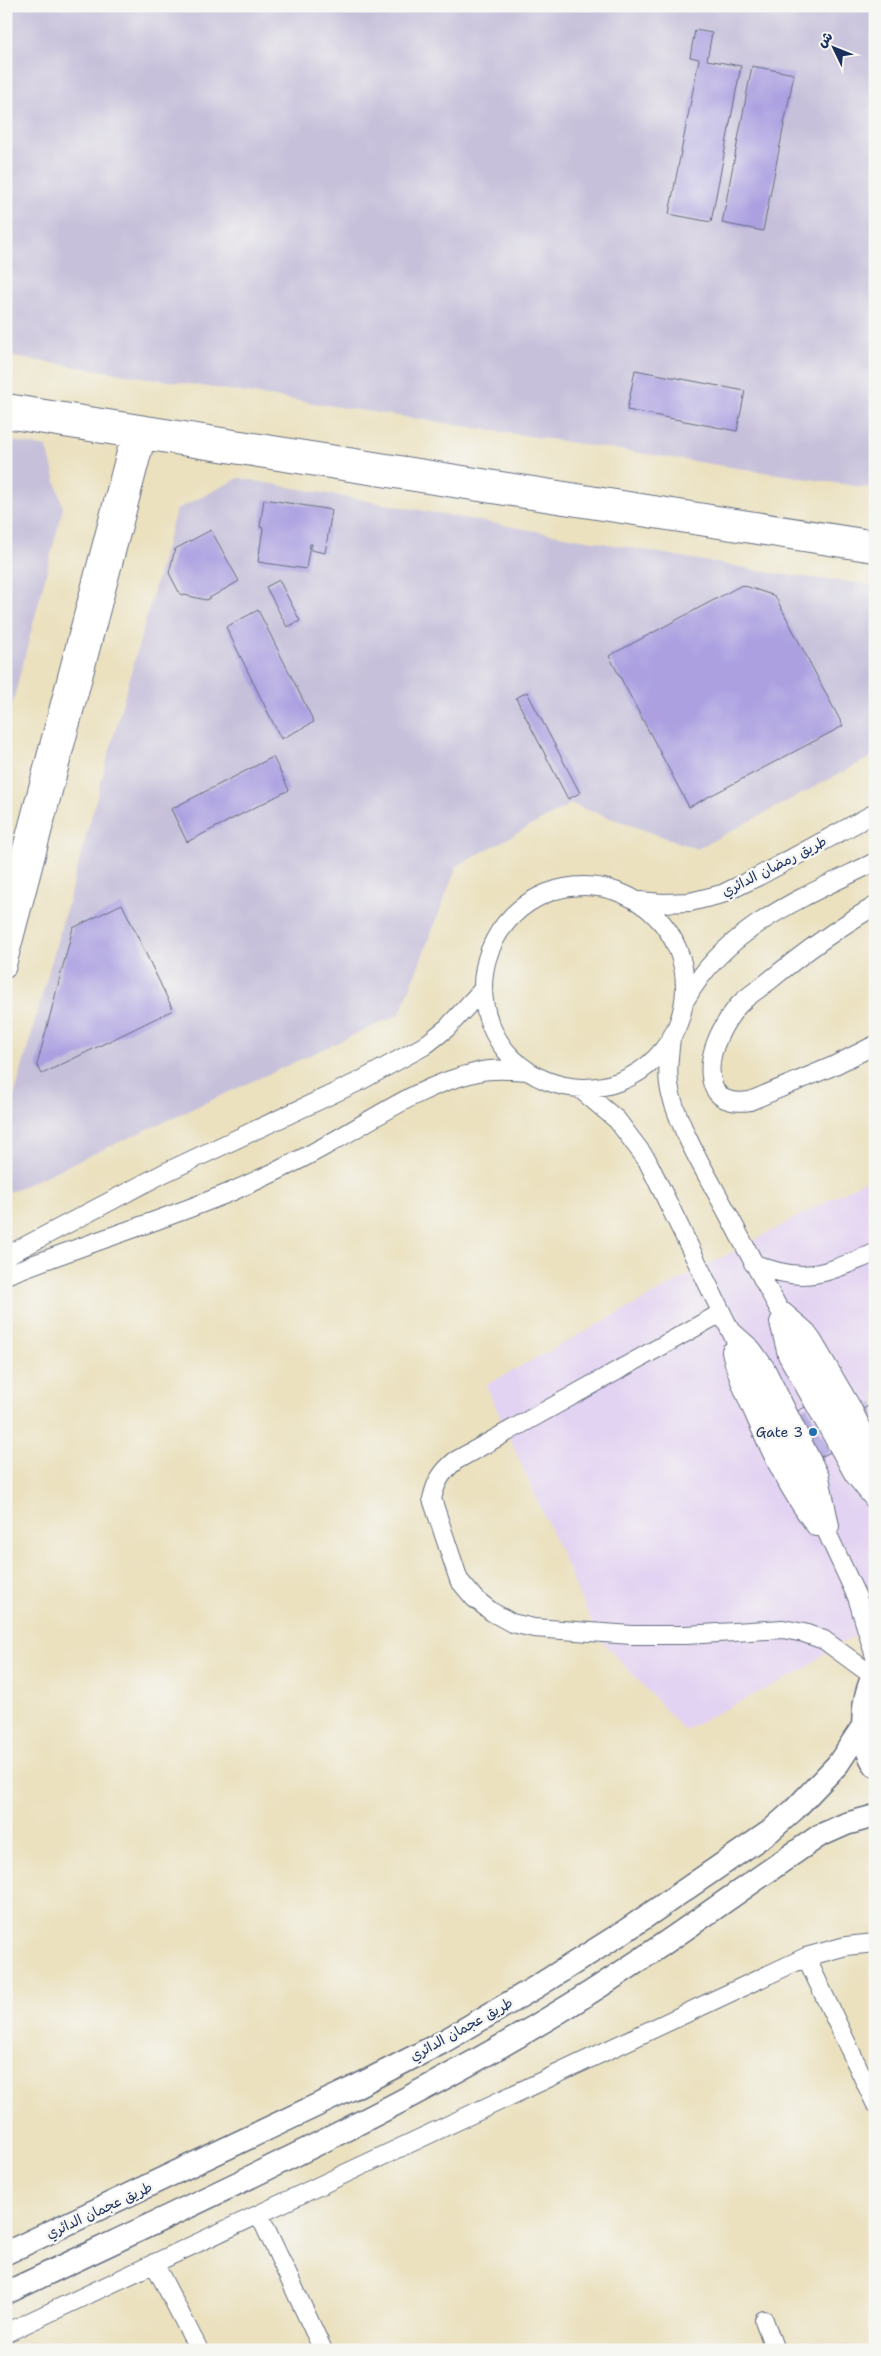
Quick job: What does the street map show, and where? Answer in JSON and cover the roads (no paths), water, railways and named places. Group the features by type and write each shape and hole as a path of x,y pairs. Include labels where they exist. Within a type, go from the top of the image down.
{"main road":[{"path":"874,1669 864,1701 863,1726 871,1760 875,1765"},
{"name":"طريق عجمان الدائري","path":"6,2254 351,2089 441,2042 536,1987 632,1926 769,1832 795,1809 838,1764 863,1726"},
{"path":"6,2293 270,2167 456,2071 554,2015 650,1954 819,1836 846,1824 875,1816"}],"street":[{"path":"6,403 139,432 875,553"},
{"path":"6,419 139,432 875,540"},
{"path":"6,909 139,432"},
{"path":"6,970 139,432"},
{"name":"طريق رمضان الدائري","path":"639,901 690,902 722,894 875,813"},
{"path":"684,1002 684,972 676,945 661,920 639,901 610,889 579,886 548,892 521,908 500,930 486,959 482,990 488,1021 504,1049 527,1071 552,1083 578,1088 606,1086 632,1076 654,1060 671,1038 684,1002 696,980 716,956 744,932 779,909 875,862"},
{"path":"875,906 818,942 738,1005 722,1027 713,1052 711,1078 716,1090 725,1099 738,1103 750,1100 833,1066 875,1045"},
{"path":"6,1256 164,1173 360,1081 424,1046 447,1028 482,990"},
{"path":"671,1038 668,1072 671,1094 678,1114 753,1263 875,1484"},
{"path":"6,1275 119,1236 285,1168 373,1117 441,1083 478,1072 527,1071"},
{"path":"578,1088 617,1120 647,1160 724,1319 736,1373 769,1447 798,1504 835,1550 857,1597 874,1669"},
{"path":"753,1263 790,1275 819,1275 875,1253"},
{"path":"775,1304 804,1329 813,1341 851,1406 875,1453"},
{"path":"775,1304 787,1355 854,1475 875,1501"},
{"path":"724,1319 752,1349 765,1367 820,1477 835,1550"},
{"path":"724,1319 455,1461 443,1471 435,1485 432,1499 459,1580 474,1598 492,1612 512,1623 527,1627 632,1635 686,1635 783,1629 804,1633 824,1640 874,1669"},
{"path":"6,2333 806,1957 846,1946 875,1943"},
{"path":"806,1957 875,2103"},
{"path":"259,2214 323,2350"},
{"path":"154,2263 199,2350"},
{"path":"764,2320 775,2350"}],"place":[{"name":"Gate 3","path":"813,1432"}]}
